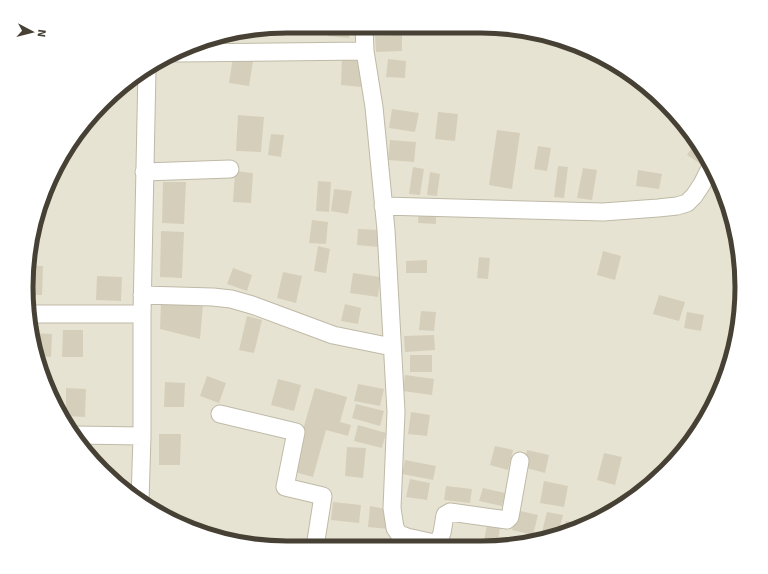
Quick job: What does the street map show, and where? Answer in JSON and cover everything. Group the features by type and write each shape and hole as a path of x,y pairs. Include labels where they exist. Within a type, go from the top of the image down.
{"street":[{"path":"364,33 365,51 374,107 386,238 396,412 392,508 395,528 399,534 425,541"},
{"path":"190,52 365,51"},
{"path":"140,494 142,436 142,295 147,75"},
{"path":"144,172 230,169"},
{"path":"383,206 603,212 658,208 677,206 687,203 694,196 708,173"},
{"path":"142,295 232,299 333,335 392,347"},
{"path":"35,314 142,314"},
{"path":"220,414 296,432 285,487 323,496 316,541"},
{"path":"81,435 142,436"},
{"path":"437,541 442,533 444,514 450,512 507,520 510,517 520,461"}],"shaded area":[{"path":"481,33 514,35 531,38 563,46 608,67 636,85 661,107 683,132 701,160 722,205 733,254 735,287 733,320 722,369 701,414 683,442 661,467 636,489 608,507 578,522 563,528 514,539 481,541 287,541 254,539 205,528 160,507 132,489 107,467 85,442 67,414 52,384 46,369 35,320 33,287 35,254 46,205 52,190 67,160 85,132 107,107 132,85 160,67 205,46 237,38 270,34"}],"building":[{"path":"328,33 349,33 349,38 328,36"},
{"path":"402,35 402,51 376,52 375,36"},
{"path":"233,57 253,61 249,86 229,83"},
{"path":"342,57 363,58 361,87 341,85"},
{"path":"388,59 406,61 405,78 386,77"},
{"path":"392,109 419,113 415,132 389,128"},
{"path":"438,112 458,114 455,141 435,139"},
{"path":"238,115 264,117 261,152 236,151"},
{"path":"497,130 520,133 512,189 489,185"},
{"path":"271,134 284,135 281,157 268,155"},
{"path":"390,140 416,142 414,162 388,160"},
{"path":"538,146 551,148 547,171 534,169"},
{"path":"692,147 702,162 701,164 687,155"},
{"path":"558,166 568,167 564,198 554,197"},
{"path":"413,167 424,169 420,195 409,194"},
{"path":"583,168 597,170 592,200 577,198"},
{"path":"638,170 662,174 659,189 636,186"},
{"path":"235,171 253,173 251,203 233,202"},
{"path":"430,172 440,174 437,196 427,195"},
{"path":"318,181 331,182 329,212 316,211"},
{"path":"163,182 186,182 184,224 162,223"},
{"path":"334,189 352,191 348,214 331,211"},
{"path":"419,206 436,207 436,224 418,223"},
{"path":"312,220 328,222 326,244 309,243"},
{"path":"358,229 380,230 379,247 357,245"},
{"path":"161,231 184,232 182,278 160,277"},
{"path":"318,246 330,249 326,273 314,271"},
{"path":"603,251 621,256 615,280 597,275"},
{"path":"479,257 490,258 488,279 477,278"},
{"path":"427,260 427,273 406,273 406,261"},
{"path":"34,266 43,266 42,295 33,295"},
{"path":"233,268 252,275 247,291 227,284"},
{"path":"283,272 302,276 296,303 277,298"},
{"path":"353,273 380,277 378,297 350,293"},
{"path":"97,276 122,277 121,301 96,300"},
{"path":"659,295 685,302 679,321 653,314"},
{"path":"161,303 203,304 200,339 160,329"},
{"path":"345,304 361,308 358,324 341,321"},
{"path":"421,311 436,312 434,331 419,330"},
{"path":"687,312 704,315 701,331 684,328"},
{"path":"247,316 262,320 254,353 239,350"},
{"path":"63,330 83,330 83,357 62,357"},
{"path":"37,333 52,334 51,357 43,356"},
{"path":"434,335 435,350 405,352 404,336"},
{"path":"410,355 432,355 432,372 410,372"},
{"path":"405,375 434,379 432,395 403,391"},
{"path":"207,376 226,383 219,403 200,396"},
{"path":"278,379 301,385 294,411 271,405"},
{"path":"165,382 185,383 184,407 164,407"},
{"path":"358,384 384,389 380,406 354,401"},
{"path":"66,388 86,389 85,417 68,416 66,412"},
{"path":"315,388 347,397 340,422 351,425 348,436 326,430 313,477 291,471"},
{"path":"356,404 384,411 380,426 352,418"},
{"path":"411,412 430,415 427,436 408,434"},
{"path":"358,425 386,433 382,448 354,441"},
{"path":"159,434 181,434 180,465 159,465"},
{"path":"495,446 513,450 508,470 490,465"},
{"path":"347,447 366,448 363,478 345,476"},
{"path":"527,450 549,455 545,473 523,467"},
{"path":"604,453 622,457 615,485 597,480"},
{"path":"405,460 436,466 433,480 402,474"},
{"path":"410,479 430,483 427,500 406,497"},
{"path":"544,481 568,486 564,507 540,503"},
{"path":"446,486 472,489 470,503 444,500"},
{"path":"483,488 505,493 502,506 479,501"},
{"path":"333,502 361,505 359,523 331,520"},
{"path":"370,506 386,509 389,529 368,527"},
{"path":"516,510 538,515 533,535 512,530"},
{"path":"547,512 563,515 559,529 542,533"},
{"path":"566,521 575,523 564,527"},
{"path":"487,525 500,528 498,540 484,541"}]}
